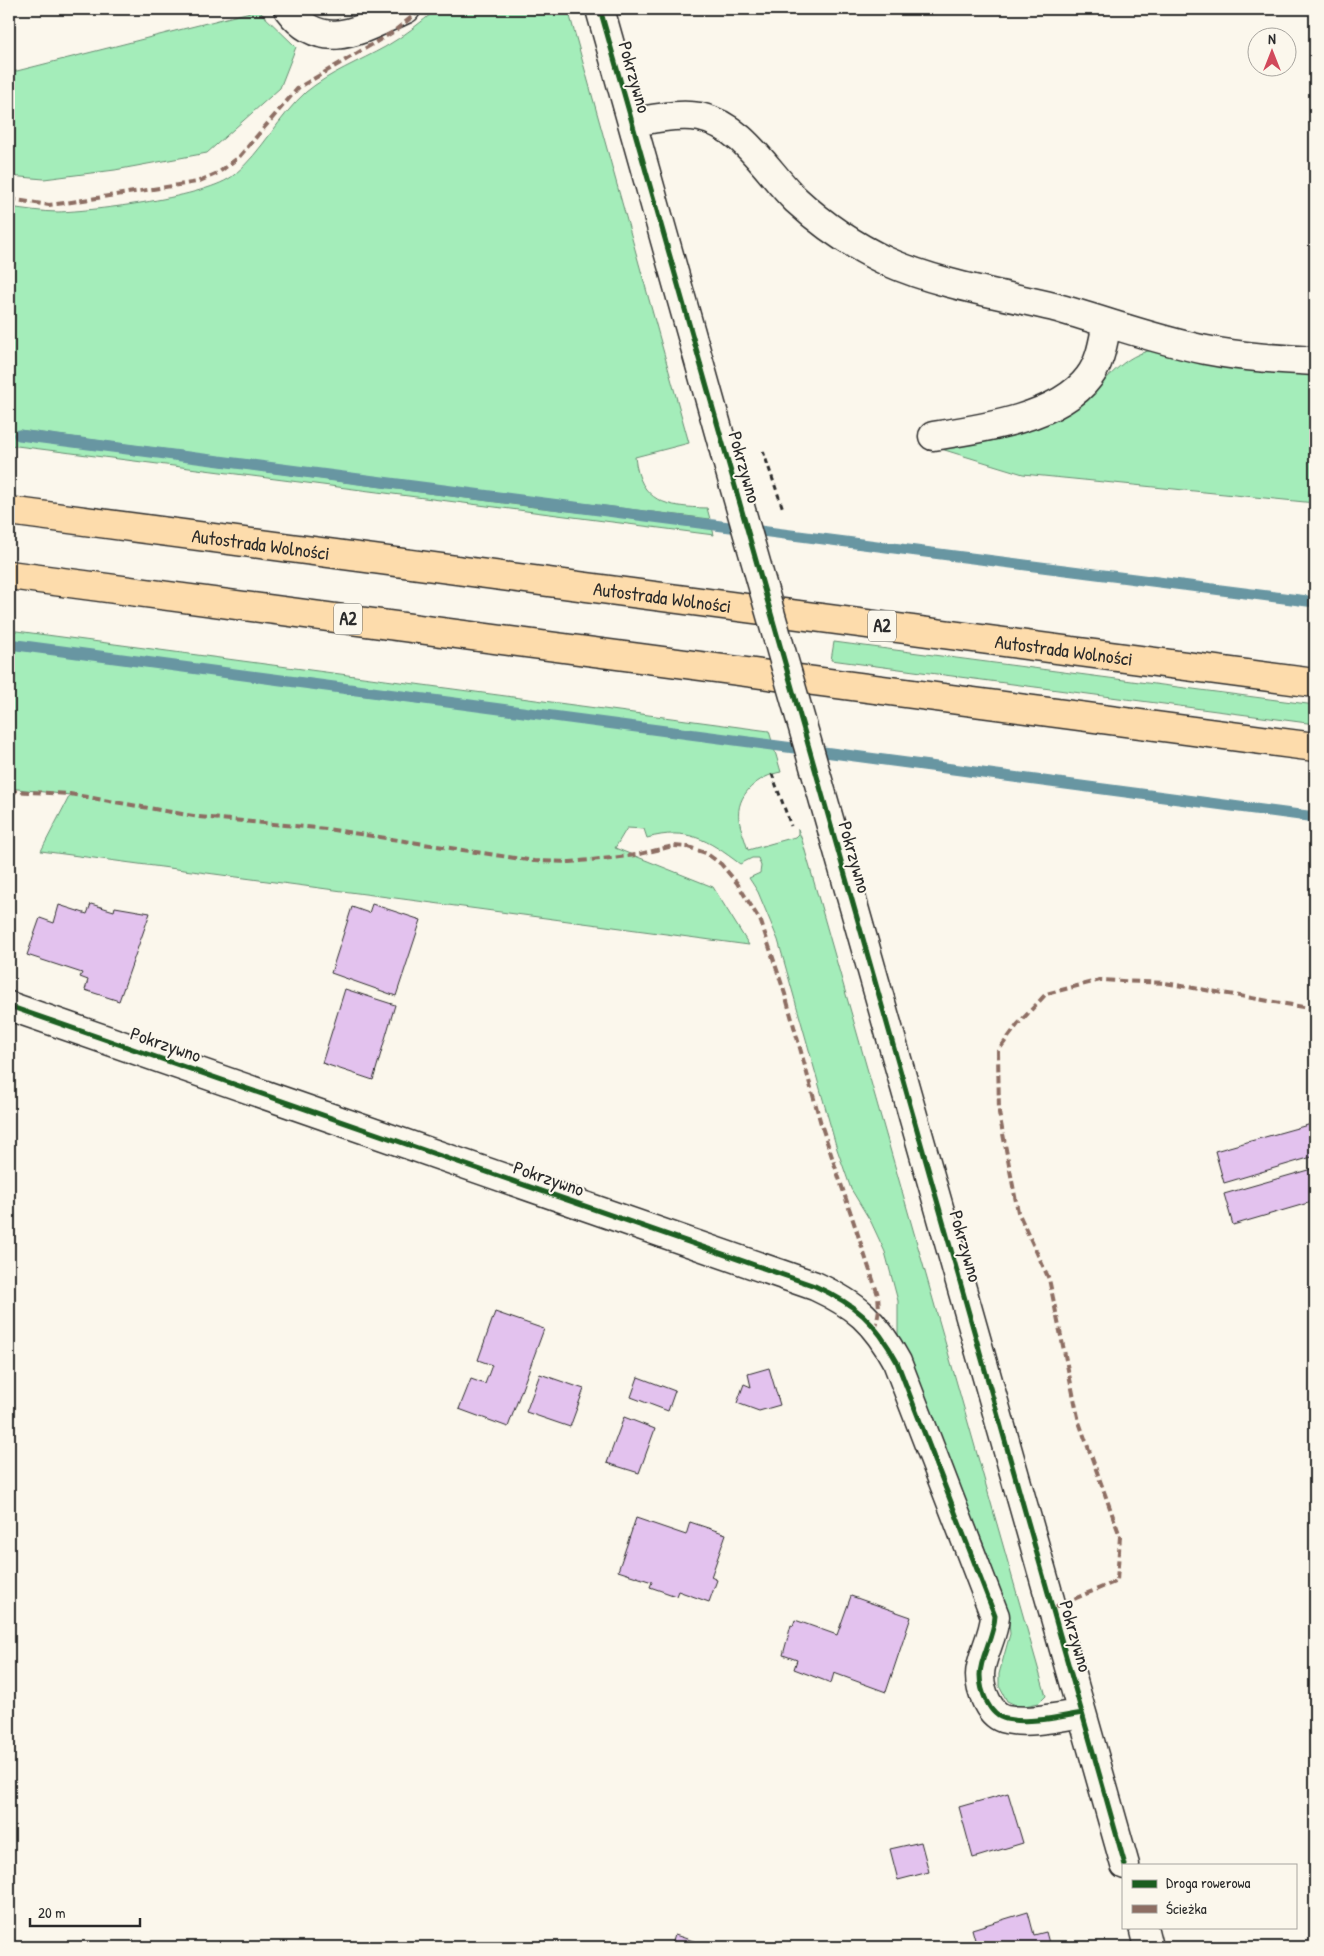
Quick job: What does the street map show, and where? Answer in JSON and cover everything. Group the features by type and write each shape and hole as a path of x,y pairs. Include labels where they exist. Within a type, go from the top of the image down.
{"highway":[{"name":"Autostrada Wolności","path":"9,510 1315,683"},
{"name":"A2","path":"9,575 1315,747"}],"street":[{"path":"288,9 301,24 312,31 319,34 339,36 406,9"},
{"name":"Pokrzywno","path":"600,9 1125,1864"},
{"path":"633,122 683,116 699,117 711,121 735,135 811,213 836,232 885,260 907,270 1208,351 1315,361"},
{"path":"933,436 1003,423 1062,400 1080,387 1093,371 1101,354 1107,323"},
{"name":"Pokrzywno","path":"9,1006 815,1286 844,1300 876,1328 886,1341 897,1362 995,1616 994,1633 980,1675 983,1692 990,1708 1004,1719 1041,1719 1082,1713"},
{"path":"1143,1928 1148,1947"}],"path":[{"path":"763,451 783,509"},
{"path":"772,774 792,826"}],"green space":[{"path":"437,9 568,9 689,443 635,457 638,472 649,493 658,499 668,504 707,508 710,519 409,482 19,430 19,439 534,507 712,527 714,535 9,445 9,207 58,212 97,209 176,196 220,183 234,175 244,166 287,112 306,92 335,73 392,43"},
{"path":"258,10 296,47 280,88 207,153 115,170 44,179 9,176 9,73"},
{"path":"1158,349 1315,370 1315,503 1023,474 938,448 1079,405 1124,363 1145,352"},
{"path":"9,630 769,731 781,772 757,782 745,794 739,811 741,828 748,850 795,837 798,834 798,829 802,840 1046,1696 1039,1703 1020,1707 1007,1701 999,1686 999,1674 1010,1634 1008,1611 983,1543 898,1336 898,1301 885,1252 871,1222 851,1189 837,1149 778,940 758,892 749,878 760,873 761,866 758,858 752,858 740,864 707,842 685,835 674,834 647,838 644,829 627,828 615,848 713,887 749,945 41,851 70,795 9,788"},
{"path":"834,642 1315,705 1315,724 831,660"}],"building":[{"path":"91,904 114,911 115,907 150,913 119,1001 85,990 88,980 80,977 82,973 27,955 40,918 54,923 59,905 87,914"},
{"path":"372,904 421,920 396,996 331,973 352,907 369,913"},
{"path":"345,989 395,1005 373,1080 322,1063"},
{"path":"1315,1123 1315,1156 1224,1183 1215,1151"},
{"path":"1315,1168 1315,1201 1233,1225 1224,1194"},
{"path":"495,1312 544,1329 508,1427 459,1409 471,1379 485,1384 492,1365 478,1360"},
{"path":"769,1368 780,1405 759,1411 737,1403 744,1384 751,1387 748,1374"},
{"path":"540,1374 584,1389 570,1427 526,1412"},
{"path":"638,1377 675,1391 668,1411 631,1397"},
{"path":"624,1417 655,1429 639,1473 607,1463"},
{"path":"636,1518 686,1535 690,1522 726,1534 711,1577 717,1580 709,1602 678,1591 676,1596 650,1587 652,1582 618,1571"},
{"path":"851,1596 911,1617 886,1692 834,1673 831,1683 794,1669 797,1660 783,1655 791,1625 793,1626 795,1620 837,1635"},
{"path":"1008,1793 1023,1843 973,1858 959,1807"},
{"path":"921,1842 929,1872 898,1880 890,1849"},
{"path":"1028,1912 1034,1935 1046,1932 1050,1947 977,1947 972,1929"},
{"path":"675,1935 712,1947 671,1947"}],"waterway":[{"path":"19,435 1315,602"},
{"path":"9,644 1315,817"}],"marked path":[{"path":"9,199 49,205 197,182 218,173 239,157 298,88 393,32 422,9"},
{"path":"9,791 70,794 199,817 327,829 534,861 570,862 611,858 636,855 673,846 688,847 706,853 721,864 737,883 761,922 785,994 821,1124 878,1295 879,1309 876,1328"},
{"path":"1052,1608 1117,1581 1120,1536 1079,1422 1049,1279 1018,1212 999,1113 998,1051 1018,1024 1046,994 1100,980 1165,983 1315,1009"}],"cycle path":[{"path":"600,9 1125,1864"},
{"path":"9,1006 815,1286 842,1300 863,1316 881,1335 897,1362 995,1616 980,1675 984,1695 990,1708 1000,1717 1025,1721 1082,1713"}]}
